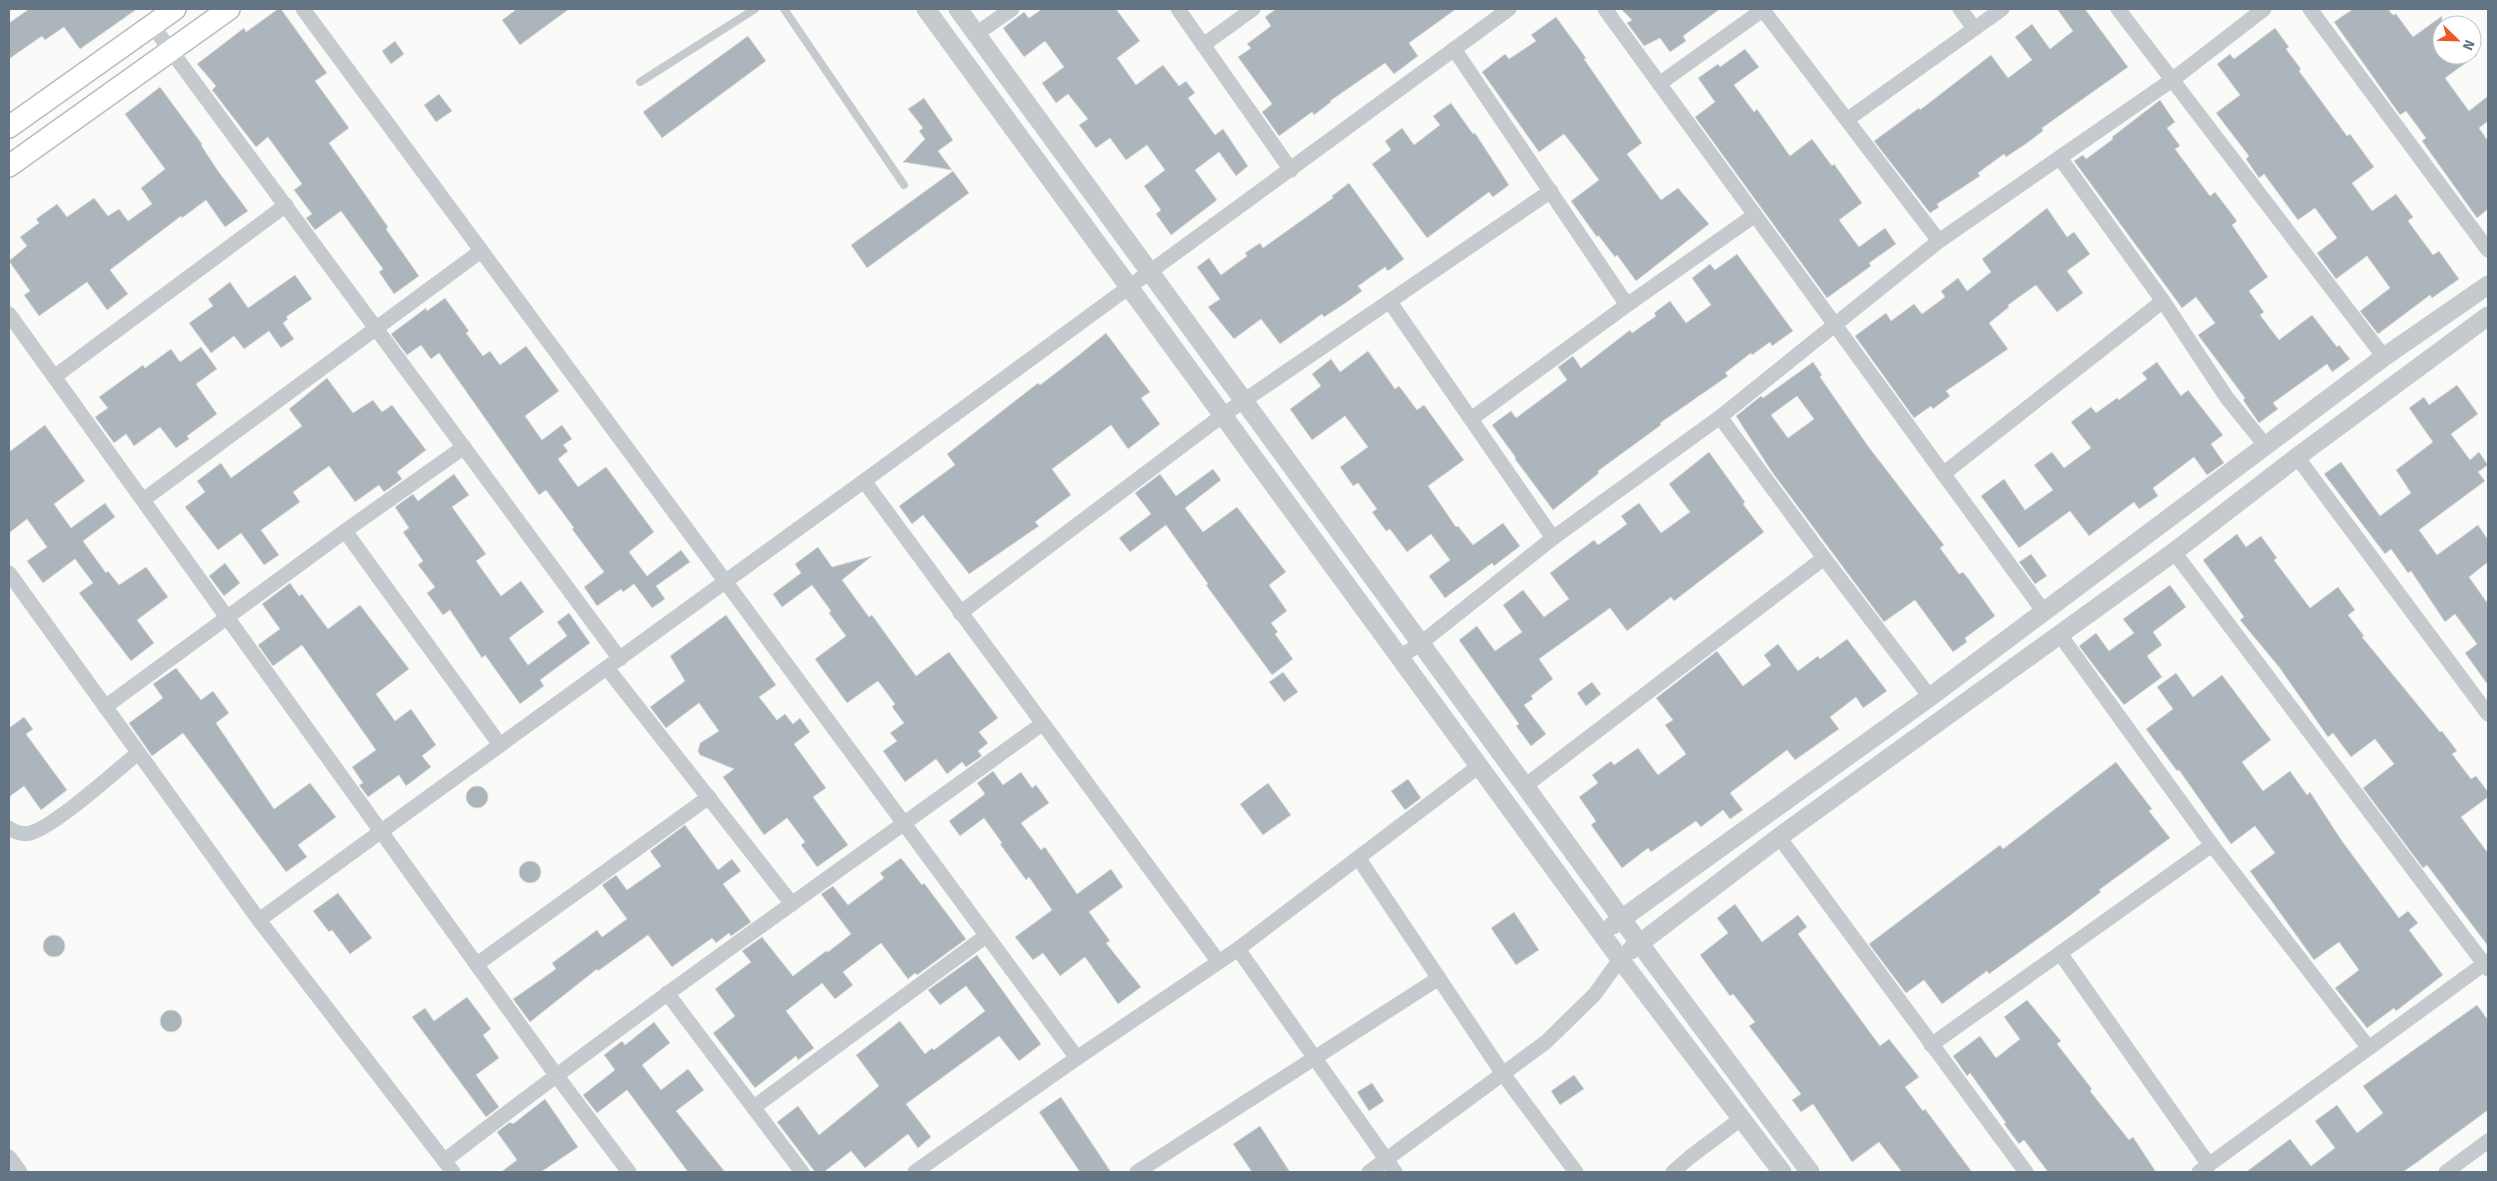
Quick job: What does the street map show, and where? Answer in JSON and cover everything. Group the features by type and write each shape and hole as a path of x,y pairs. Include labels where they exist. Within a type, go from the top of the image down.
{"main road":[{"path":"9,127 175,9"},
{"path":"9,166 229,9"}],"street":[{"path":"303,9 1076,1058"},
{"path":"926,9 1620,959 1782,1172"},
{"path":"958,9 1640,944 1810,1172"},
{"path":"976,34 1012,9"},
{"path":"1178,9 1291,170"},
{"path":"1203,45 1253,9"},
{"path":"258,920 620,659 724,581 864,482 1509,9"},
{"path":"1605,9 2044,612"},
{"path":"1659,84 1763,9 1939,241"},
{"path":"1960,9 1974,28"},
{"path":"1848,119 2002,9"},
{"path":"2118,9 2384,357"},
{"path":"1400,657 1421,644 1553,538 1720,417 1939,241 2172,80 2264,9"},
{"path":"2310,9 2488,250"},
{"path":"152,25 620,659"},
{"path":"1454,49 1627,304"},
{"path":"2060,158 2163,301 2227,398 2265,445"},
{"path":"960,612 1223,415 1551,191"},
{"path":"54,377 286,206"},
{"path":"1471,419 1627,304 1755,215"},
{"path":"143,500 482,251"},
{"path":"1602,934 1930,697 2384,357 2488,285"},
{"path":"1943,474 2163,301"},
{"path":"1390,302 1553,538"},
{"path":"9,314 556,1075 629,1172"},
{"path":"1370,1172 1390,1166 1503,1074 1546,1042 1595,994 1620,959 1779,837 2174,552 2297,457 2488,316"},
{"path":"1720,417 1930,697"},
{"path":"105,707 344,531 464,447"},
{"path":"2297,457 2488,714"},
{"path":"864,482 1218,961"},
{"path":"344,531 500,745"},
{"path":"2060,953 2204,1169 2368,1047 2487,965 2174,552"},
{"path":"1525,786 1824,558"},
{"path":"9,573 258,920 449,1167 556,1075 1042,724"},
{"path":"2060,635 2212,845 2368,1047"},
{"path":"607,668 792,904"},
{"path":"9,828 14,832 30,833 52,822 138,753"},
{"path":"915,1172 1076,1058 1238,949 1479,766"},
{"path":"477,964 709,797"},
{"path":"1779,837 2026,1172"},
{"path":"1931,1045 2212,845"},
{"path":"1359,859 1503,1074 1576,1172"},
{"path":"754,1107 986,936"},
{"path":"1238,949 1315,1056 1390,1166"},
{"path":"1137,1172 1438,978"},
{"path":"667,993 802,1172"},
{"path":"1673,1172 1742,1118"},
{"path":"2446,1172 2488,1141"},
{"path":"9,1157 20,1172"}],"lane":[{"path":"640,82 755,9"},
{"path":"784,9 904,185"}],"building":[{"path":"29,9 137,9 80,49 64,27 45,40 42,36 9,59 9,23"},
{"path":"278,9 281,9 327,73 315,81 349,128 329,143 388,227 386,229 419,276 394,294 379,272 383,269 341,211 315,230 306,218 312,214 294,190 302,184 268,137 256,147 212,90 216,86 197,64 244,28 246,32"},
{"path":"517,9 569,9 520,45 502,20"},
{"path":"1042,9 1116,9 1140,41 1117,58 1136,85 1163,65 1179,86 1186,81 1195,93 1188,98 1215,135 1223,129 1248,166 1236,176 1219,152 1195,170 1217,200 1171,235 1156,214 1161,210 1144,186 1165,170 1147,145 1126,160 1110,138 1096,148 1079,125 1088,119 1068,94 1056,103 1042,83 1064,67 1045,41 1024,57 1003,28 1024,12 1029,18"},
{"path":"1276,9 1456,9 1409,43 1418,56 1394,74 1385,63 1330,101 1314,115 1312,112 1279,136 1262,112 1272,104 1238,57 1251,48 1247,44 1271,26 1265,17"},
{"path":"1621,9 1720,9 1683,36 1686,41 1670,52 1660,38 1644,46 1627,23 1632,20"},
{"path":"2057,9 2085,9 2128,67 2042,128 2043,131 2027,143 2006,157 2004,154 1978,173 1980,176 1937,204 1939,207 1930,213 1874,141 1919,108 1920,110 1991,55 2008,78 2032,60 2015,37 2032,24 2050,49 2073,31"},
{"path":"2353,9 2388,9 2393,15 2396,14 2413,37 2432,23 2432,65 2463,65 2445,78 2469,111 2488,96 2488,121 2479,128 2488,141 2488,209 2477,218 2422,141 2426,138 2406,111 2400,115 2334,22"},
{"path":"1556,17 1586,58 1584,59 1642,143 1627,154 1661,200 1678,188 1709,224 1636,281 1617,255 1615,257 1598,235 1597,237 1571,201 1599,180 1564,134 1539,152 1482,72 1505,54 1509,59 1536,41 1531,35"},
{"path":"2275,28 2289,47 2286,49 2301,69 2299,71 2347,136 2350,134 2374,167 2352,183 2372,211 2396,194 2413,217 2408,221 2433,255 2439,251 2459,279 2432,298 2430,295 2378,334 2360,311 2390,288 2367,256 2336,279 2317,253 2337,238 2315,208 2298,220 2264,174 2259,178 2246,159 2249,156 2216,113 2240,95 2217,64 2230,54 2234,59"},
{"path":"748,36 766,61 662,138 643,112"},
{"path":"395,41 404,54 391,64 382,51"},
{"path":"1745,49 1759,67 1734,85 1754,112 1757,109 1790,156 1812,139 1832,166 1834,164 1862,203 1839,220 1859,247 1885,228 1896,244 1869,263 1871,266 1827,298 1695,117 1715,102 1698,78 1718,64 1720,67"},
{"path":"160,87 248,211 225,227 206,200 182,218 181,216 110,270 128,294 107,310 87,282 39,316 24,295 30,291 9,261 27,246 20,237 39,223 36,219 57,204 67,217 94,198 108,216 119,209 128,221 152,204 141,188 165,169 125,114"},
{"path":"439,94 452,111 436,122 424,105"},
{"path":"924,98 953,140 938,151 952,170 903,162 925,139 919,131 923,128 908,109"},
{"path":"2160,100 2175,122 2167,128 2180,146 2175,149 2210,196 2215,192 2237,221 2232,225 2268,277 2249,291 2264,312 2260,315 2279,340 2312,315 2337,347 2339,345 2350,359 2332,372 2327,364 2273,403 2278,409 2259,423 2243,400 2245,398 2198,335 2215,323 2196,297 2182,308 2074,161 2083,155 2086,159"},
{"path":"1451,103 1473,134 1475,133 1509,185 1493,197 1489,192 1427,238 1372,164 1391,150 1385,141 1402,128 1414,145 1440,125 1433,116"},
{"path":"953,171 969,193 867,268 851,245"},
{"path":"1349,183 1404,259 1388,271 1385,267 1358,286 1362,291 1347,302 1324,317 1322,314 1280,344 1261,319 1234,339 1208,307 1220,299 1197,267 1209,258 1221,275 1247,256 1245,253 1260,243 1263,248 1333,198 1332,196"},
{"path":"2047,208 2067,237 2074,232 2090,254 2067,271 2083,293 2057,312 2036,285 2008,305 2009,307 1989,323 2008,349 1946,391 1950,396 1933,409 1931,406 1914,418 1855,336 1886,313 1891,321 1914,304 1922,314 1945,297 1941,291 1958,278 1967,291 1991,272 1982,259"},
{"path":"1737,254 1793,331 1772,346 1770,342 1752,355 1751,353 1725,373 1728,376 1660,423 1661,425 1598,471 1599,473 1553,510 1492,425 1511,411 1516,418 1567,380 1558,367 1573,356 1581,368 1630,330 1632,333 1656,316 1654,313 1670,301 1686,323 1711,305 1692,278 1710,264 1715,270"},
{"path":"295,275 312,299 286,317 288,319 283,323 294,339 281,348 269,331 244,349 234,336 211,353 189,323 213,306 208,299 230,282 248,308"},
{"path":"445,298 469,331 466,333 483,356 490,351 500,365 526,346 559,391 525,416 542,440 562,425 572,439 563,445 568,451 558,459 578,487 606,467 654,532 629,552 647,576 681,550 690,562 656,586 665,599 652,608 634,584 623,592 621,589 597,606 584,587 604,572 546,490 539,495 439,353 431,359 421,345 407,355 391,334 426,308 427,311"},
{"path":"1106,333 1150,392 1141,398 1160,424 1128,449 1111,425 1052,469 1071,495 1035,522 1039,526 969,574 923,515 912,524 899,506 955,465 947,454"},
{"path":"201,347 217,369 196,384 217,414 187,436 189,439 176,448 160,427 134,446 126,434 114,443 95,417 108,408 99,397 143,365 145,368 171,349 180,362"},
{"path":"1368,351 1395,389 1399,386 1417,410 1424,405 1464,460 1428,486 1456,527 1458,526 1473,545 1503,523 1520,546 1494,566 1492,563 1445,598 1429,576 1450,560 1431,534 1407,552 1390,529 1386,531 1372,512 1377,509 1358,483 1353,486 1340,467 1368,447 1345,416 1312,440 1290,409 1321,386 1312,374 1331,359 1340,372"},
{"path":"1813,362 1822,375 1820,377 1868,446 1944,545 1940,548 1959,574 1963,572 1995,616 1965,638 1967,642 1953,652 1915,600 1884,622 1772,472 1736,416 1761,396 1763,398","holes":["1797,396 1814,419 1788,438 1771,415"]},
{"path":"2157,362 2181,396 2188,390 2223,435 2211,444 2224,463 2207,475 2194,457 2153,488 2158,496 2139,509 2134,502 2089,536 2070,511 2019,548 1981,496 2004,479 2025,510 2053,490 2034,465 2052,452 2064,468 2091,448 2071,422 2091,407 2096,413 2117,398 2119,400 2147,379 2142,373"},
{"path":"327,378 353,413 373,400 382,412 392,405 426,450 397,472 402,479 384,492 379,485 355,502 329,466 293,492 300,502 261,530 279,555 264,565 241,533 218,550 185,507 205,492 197,481 221,463 231,478 302,426 289,409"},
{"path":"2457,385 2478,414 2451,434 2470,460 2479,452 2488,465 2478,472 2485,481 2419,530 2437,555 2478,525 2488,540 2488,562 2469,577 2488,604 2488,685 2465,653 2477,644 2455,614 2445,622 2411,571 2408,573 2391,549 2385,554 2324,474 2341,462 2380,516 2411,493 2396,470 2433,442 2409,408 2424,397 2429,405"},
{"path":"45,425 85,481 54,504 71,528 105,503 115,517 83,541 106,573 108,571 119,585 146,567 168,597 137,620 154,643 131,661 79,593 93,583 75,559 43,583 27,561 47,547 27,519 9,533 9,452"},
{"path":"1709,452 1764,532 1674,601 1671,597 1627,631 1610,608 1539,659 1553,679 1531,696 1533,699 1524,705 1546,734 1531,746 1516,726 1519,724 1459,640 1477,626 1495,651 1522,632 1503,605 1523,590 1544,617 1569,599 1550,573 1594,540 1598,545 1627,524 1621,516 1639,503 1661,533 1690,512 1669,484"},
{"path":"1213,469 1221,480 1185,508 1203,532 1237,507 1286,572 1269,585 1287,611 1271,623 1278,632 1275,634 1293,659 1272,675 1206,585 1208,584 1166,525 1130,552 1119,538 1151,514 1135,493 1160,474 1176,496"},
{"path":"454,474 469,495 452,507 486,554 476,561 501,596 521,581 544,612 509,638 528,665 567,636 557,622 569,613 590,643 540,680 544,686 520,704 485,655 482,658 450,610 443,615 427,593 435,587 418,565 423,561 403,532 409,528 395,507 413,494 418,501"},
{"path":"2237,534 2246,547 2261,536 2277,558 2274,560 2310,608 2338,587 2355,610 2348,615 2364,636 2362,637 2440,732 2442,731 2457,751 2452,754 2471,779 2476,776 2488,792 2488,797 2461,817 2488,853 2488,946 2427,865 2423,868 2363,788 2394,764 2375,739 2351,757 2333,733 2328,737 2279,667 2240,620 2244,617 2203,560"},
{"path":"818,547 832,567 872,556 842,580 869,617 872,615 916,676 949,652 998,718 979,732 988,743 978,751 982,756 966,767 962,762 947,774 936,759 905,782 883,751 897,741 890,733 904,723 892,707 895,704 878,681 847,703 815,659 846,636 829,613 831,611 812,585 782,607 773,594 801,573 795,564"},
{"path":"2031,554 2047,576 2035,584 2019,562"},
{"path":"225,563 240,583 224,596 209,576"},
{"path":"290,583 299,596 302,594 328,629 360,605 409,669 376,694 395,721 411,709 436,745 422,756 431,767 406,786 399,775 368,797 359,785 363,783 352,767 376,750 302,645 273,666 258,645 280,629 262,604"},
{"path":"2170,585 2186,607 2153,632 2162,645 2147,656 2162,677 2124,705 2079,646 2096,633 2109,651 2134,633 2123,619"},
{"path":"726,615 776,685 759,697 777,720 785,714 793,724 800,718 810,732 794,744 826,788 813,797 848,845 817,867 801,845 805,842 787,818 764,835 723,777 734,769 700,755 698,751 700,743 719,731 699,703 666,728 650,707 685,681 670,656"},
{"path":"1847,639 1887,691 1863,708 1856,697 1830,717 1839,729 1795,760 1787,750 1730,793 1743,810 1730,819 1723,810 1701,827 1696,821 1651,852 1648,848 1622,868 1591,825 1596,821 1579,797 1598,783 1592,775 1611,761 1614,765 1638,748 1658,775 1686,754 1665,725 1673,720 1656,698 1717,651 1743,686 1771,665 1764,655 1778,644 1798,671 1818,656 1820,659"},
{"path":"176,668 201,700 213,691 229,713 216,723 274,809 310,783 336,817 298,845 307,857 286,872 183,733 152,756 129,723 163,698 153,684"},
{"path":"1283,672 1298,692 1284,702 1269,682"},
{"path":"2176,673 2193,697 2222,675 2271,740 2242,762 2263,791 2290,771 2307,795 2310,792 2342,841 2399,918 2408,911 2418,923 2409,930 2443,975 2396,1011 2394,1008 2367,1028 2335,988 2359,970 2339,942 2314,960 2250,871 2275,853 2255,826 2231,844 2179,770 2177,771 2146,729 2173,709 2157,687"},
{"path":"1592,682 1601,694 1586,706 1577,693"},
{"path":"24,717 33,729 26,734 67,790 41,810 24,786 9,797 9,728"},
{"path":"2116,762 2152,809 2149,811 2170,838 2099,890 2101,892 2060,923 1989,974 1987,971 1942,1004 1924,980 1906,993 1869,944 2000,845 2003,849"},
{"path":"993,771 1003,785 1021,772 1032,788 1036,785 1049,803 1021,823 1041,850 1045,847 1077,894 1111,869 1123,887 1089,912 1110,941 1106,943 1141,987 1118,1004 1085,957 1060,976 1043,953 1033,960 1015,937 1052,910 1029,877 1026,880 984,818 960,836 949,821 985,794 977,783"},
{"path":"1408,779 1421,798 1405,810 1391,791"},
{"path":"1268,783 1291,815 1263,835 1240,804"},
{"path":"477,786 485,789 488,797 485,805 477,808 469,805 466,797 469,789"},
{"path":"685,825 718,870 732,859 741,871 723,884 751,922 731,936 729,933 716,943 712,938 672,967 648,935 598,971 597,969 530,1022 513,999 556,969 552,963 597,930 602,937 627,919 602,885 616,875 627,890 661,866 650,851"},
{"path":"901,858 922,885 924,883 966,939 917,975 915,973 908,979 881,943 843,972 853,985 835,999 822,983 786,1011 814,1048 798,1060 796,1056 755,1088 713,1033 735,1016 715,989 751,962 742,951 762,937 793,976 826,951 828,952 851,934 821,894 833,886 848,905 884,878 880,873"},
{"path":"530,861 538,864 541,872 538,880 530,883 522,880 519,872 522,864"},
{"path":"338,893 372,938 350,954 332,930 329,932 313,911"},
{"path":"1735,904 1762,942 1798,915 1807,927 1798,934 1880,1046 1889,1039 1919,1077 1905,1087 1923,1111 1925,1109 1972,1172 1902,1172 1879,1142 1852,1162 1813,1104 1801,1112 1792,1100 1801,1094 1749,1026 1755,1022 1733,994 1730,996 1700,955 1728,933 1717,918"},
{"path":"1514,912 1539,950 1516,965 1491,928"},
{"path":"54,935 62,938 65,946 62,954 54,957 46,954 43,946 46,938"},
{"path":"977,955 1041,1044 1019,1061 999,1036 906,1104 931,1137 918,1148 908,1134 865,1168 851,1151 824,1172 815,1172 777,1122 798,1106 819,1135 879,1086 856,1055 900,1021 925,1054 932,1048 934,1050 985,1011 966,986 940,1005 928,990"},
{"path":"467,997 491,1029 483,1035 499,1058 476,1075 499,1107 486,1117 412,1017 425,1008 434,1021"},
{"path":"2027,1000 2061,1041 2057,1044 2092,1089 2090,1091 2129,1140 2133,1137 2156,1172 2048,1172 2024,1140 2019,1144 1970,1073 1967,1076 1953,1056 1980,1036 1996,1058 2020,1039 2004,1017"},
{"path":"2477,1005 2488,1020 2488,1110 2416,1163 2403,1172 2246,1172 2290,1139 2311,1166 2335,1148 2315,1121 2337,1105 2357,1133 2383,1113 2363,1086"},
{"path":"171,1010 179,1013 182,1021 179,1029 171,1032 163,1029 160,1021 163,1013"},
{"path":"654,1022 670,1043 642,1065 661,1090 688,1069 704,1090 676,1111 725,1172 688,1172 627,1090 597,1113 583,1095 615,1070 604,1055 622,1041 625,1045"},
{"path":"1574,1075 1584,1089 1560,1105 1551,1091"},
{"path":"1372,1083 1384,1101 1369,1111 1357,1092"},
{"path":"1061,1097 1111,1172 1080,1172 1039,1112"},
{"path":"545,1099 578,1147 541,1172 501,1172 517,1160 497,1132 510,1122 513,1124"},
{"path":"1260,1126 1290,1172 1252,1172 1233,1144"}]}
